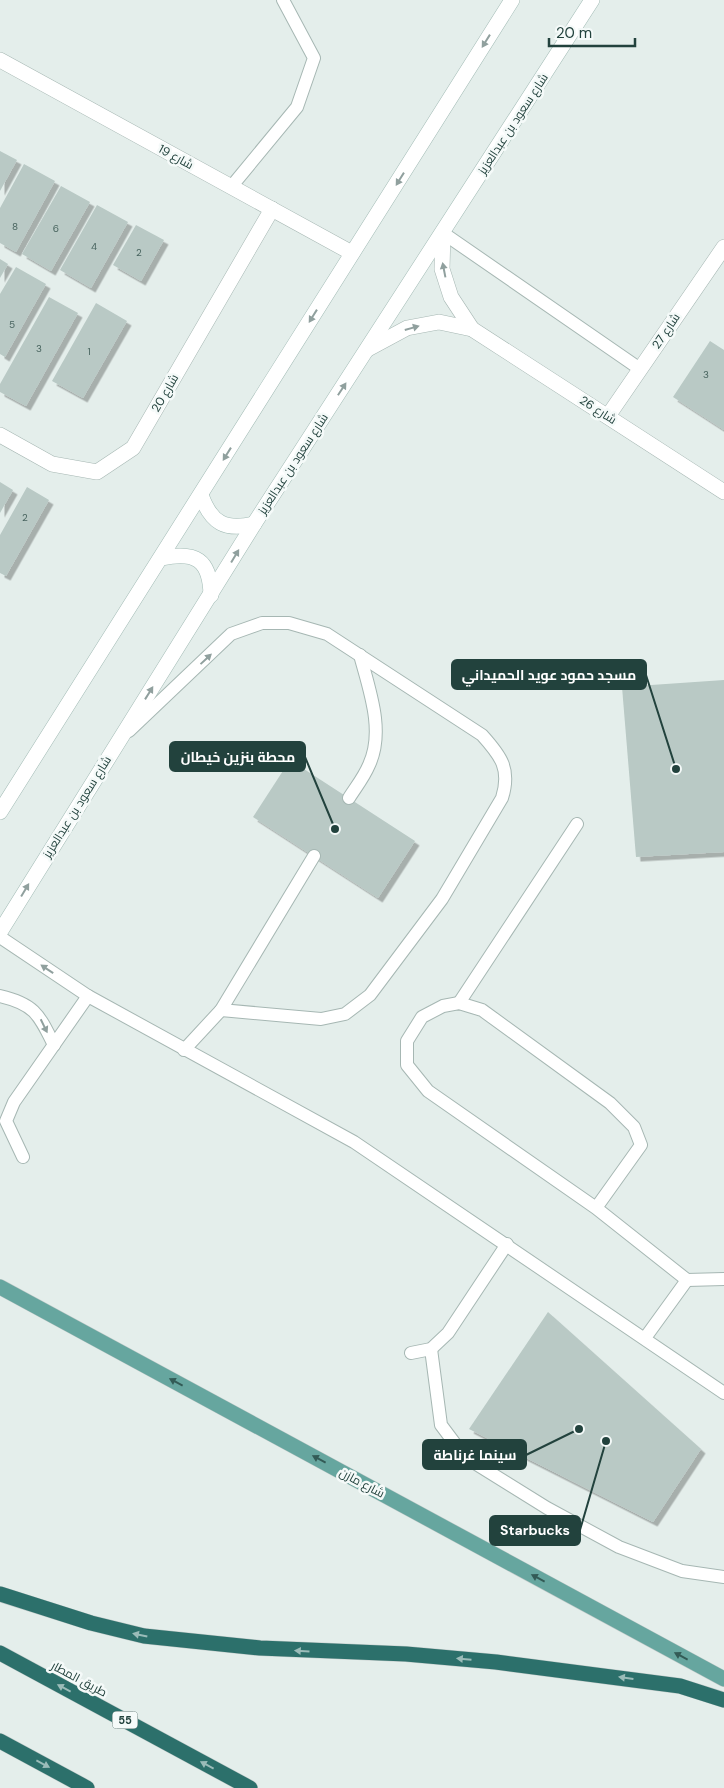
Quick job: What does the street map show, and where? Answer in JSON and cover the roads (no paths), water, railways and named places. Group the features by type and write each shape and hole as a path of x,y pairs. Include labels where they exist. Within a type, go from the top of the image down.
{"highway":[{"path":"0,1594 91,1623 144,1636 260,1648 406,1654 496,1662 680,1686 724,1700"},
{"name":"طريق المطار","path":"0,1653 250,1788"},
{"path":"0,1741 87,1788"}],"main road":[{"path":"1,808 202,495 512,0"},
{"name":"شارع سعود بن عبدالعزيز","path":"0,932 254,524 592,0"},
{"name":"شارع 19","path":"0,60 352,253"},
{"name":"شارع 20","path":"0,435 52,464 96,472 133,448 272,209"},
{"name":"شارع 26","path":"443,233 442,269 452,297 472,329"},
{"name":"شارع 27","path":"608,416 724,246"},
{"name":"شارع 26","path":"368,349 407,328 439,322 472,329 724,492"},
{"path":"202,495 207,511 220,523 237,528 254,524"},
{"path":"162,558 181,554 199,560 210,576 211,595"},
{"name":"شارع مازن","path":"0,1287 724,1679"}],"lane":[{"path":"232,187 297,108 314,58 283,0"},
{"path":"443,233 640,369"},
{"path":"119,740 231,634 262,623 289,623 327,634 482,735 501,757 507,783 502,798 442,899 370,995 345,1014 321,1018 221,1010"},
{"path":"349,798 370,764 375,742 373,701 360,656"},
{"path":"459,1003 577,824"},
{"path":"184,1050 221,1010 314,856"},
{"path":"0,937 88,996 354,1142 724,1393"},
{"path":"0,996 21,1000 40,1018 54,1045"},
{"path":"23,1156 6,1121 14,1102 88,996"},
{"path":"596,1208 641,1145 634,1127 610,1103 482,1010 459,1003 443,1006 422,1017 407,1041 408,1065 428,1091 596,1208 687,1280 724,1279"},
{"path":"410,1353 431,1349 448,1333 507,1244"},
{"path":"645,1338 687,1280"},
{"path":"431,1349 441,1425 465,1456 547,1508 619,1546 682,1571 724,1577"}],"place":[{"name":"مسجد حمود عويد الحميداني","path":"676,769"},
{"name":"محطة بنزين خيطان","path":"335,829"},
{"name":"سينما غرناطة","path":"579,1429"},
{"name":"Starbucks","path":"606,1441"}]}
